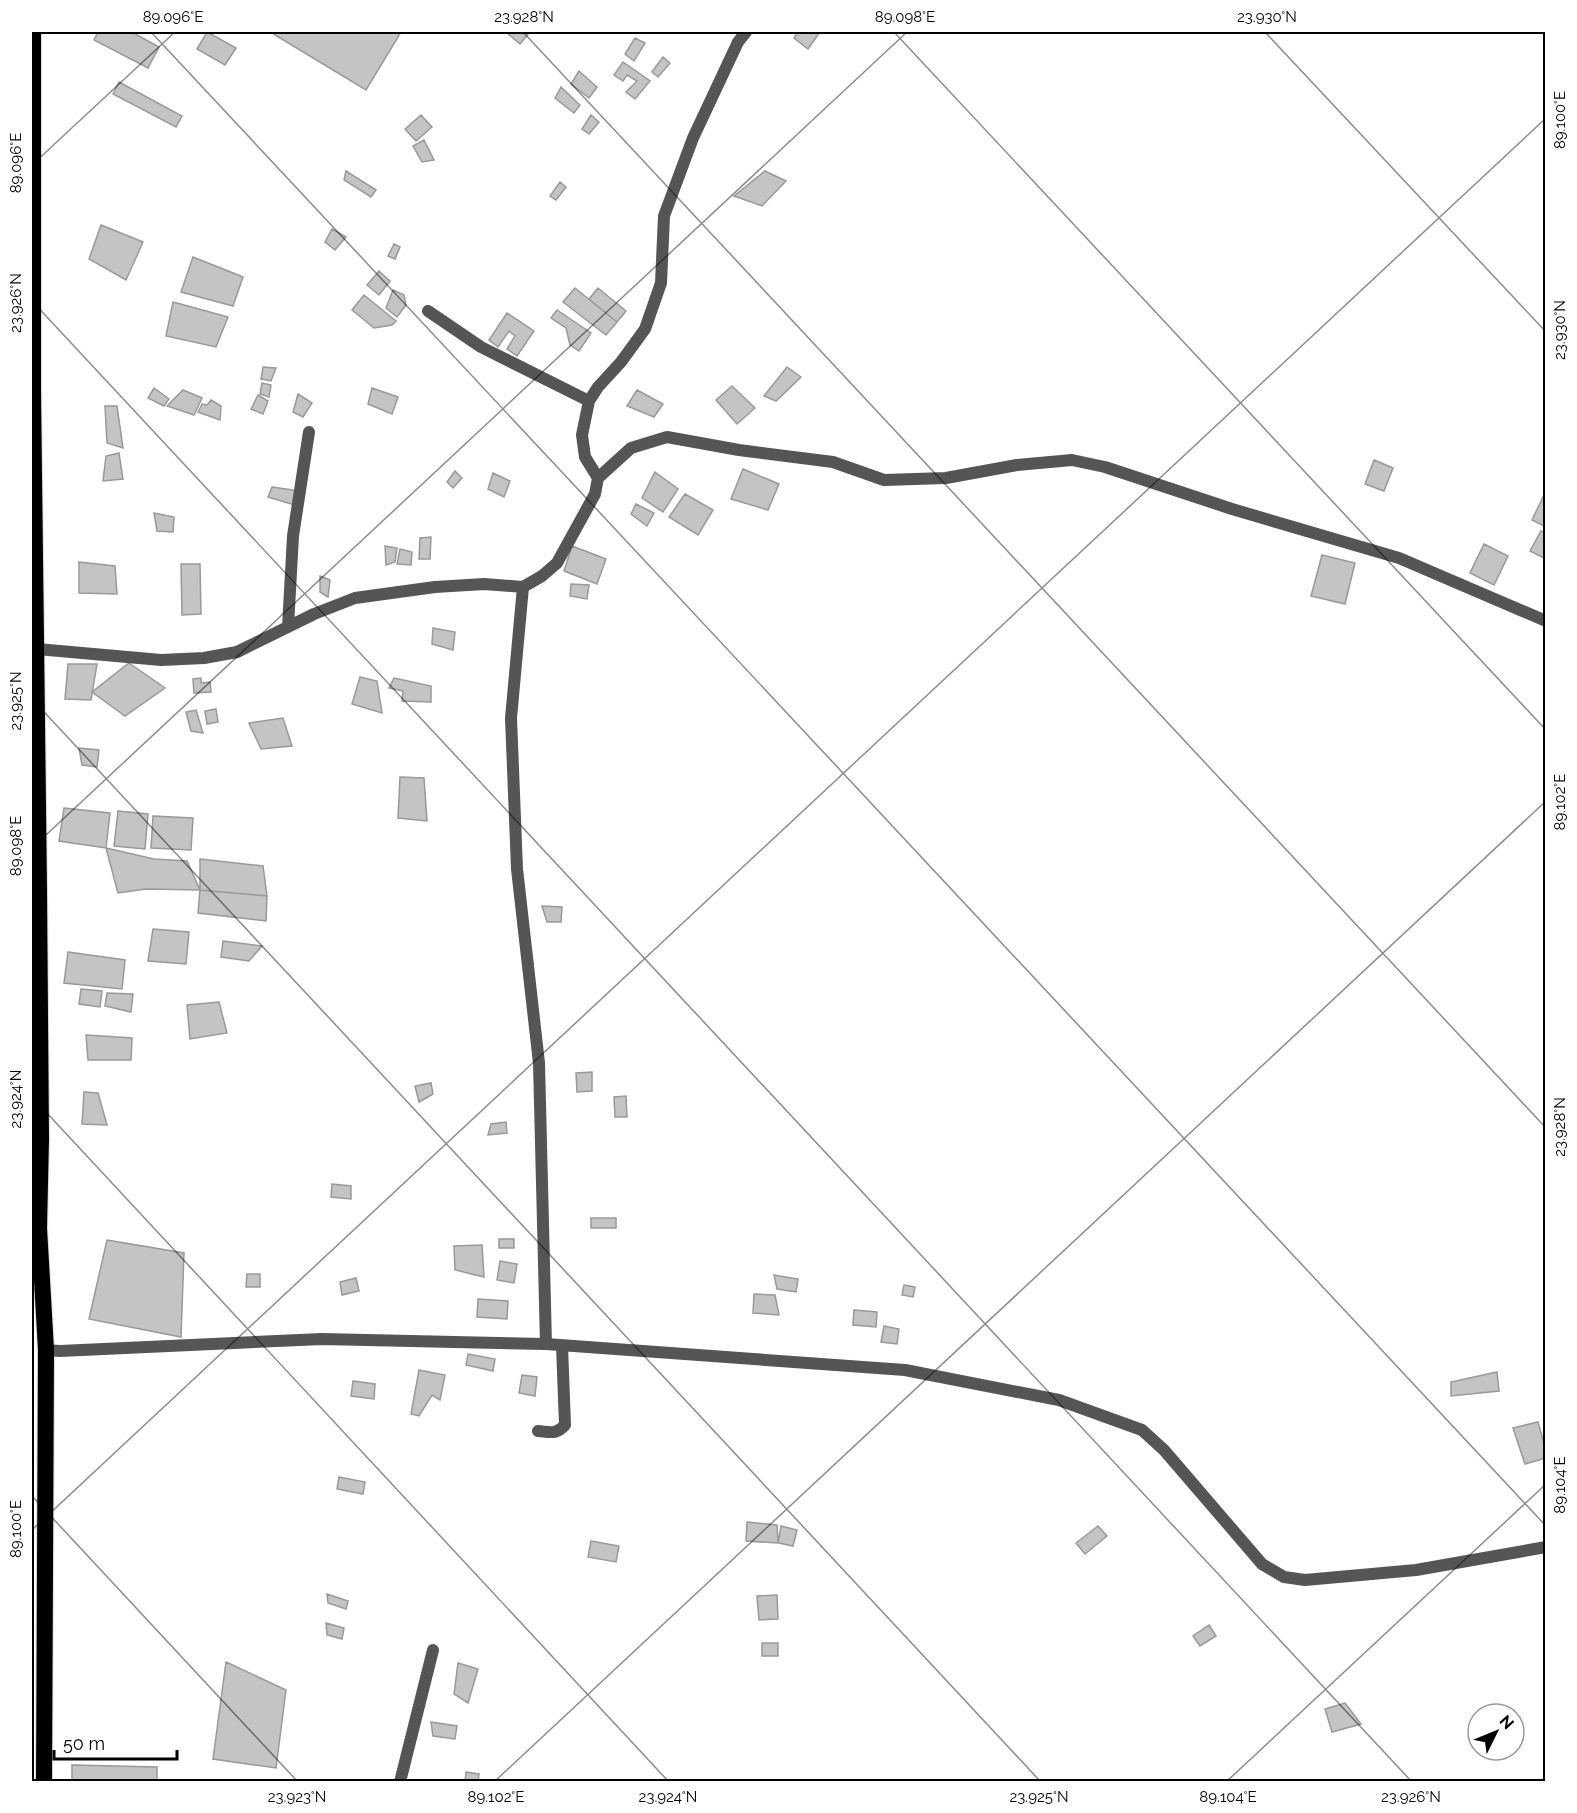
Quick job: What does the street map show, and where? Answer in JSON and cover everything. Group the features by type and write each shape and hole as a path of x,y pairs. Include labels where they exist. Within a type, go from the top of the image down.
{"highway":[{"path":"33,32 33,537 37,649 41,1139 35,1228 46,1350 44,1782"}],"street":[{"path":"598,478 585,457 582,435 589,401 645,329 661,283 664,216 693,138 738,42 746,32"},
{"path":"428,311 481,347 589,401"},
{"path":"288,627 293,536 309,432"},
{"path":"37,649 161,660 204,658 237,652 314,614 355,598 474,584 523,587 542,576 557,563 595,494 598,478 631,448 668,437 739,450 833,462 884,480 946,478 1017,465 1072,460 1105,467 1232,510 1399,558 1545,621"},
{"path":"523,587 511,718 517,869 539,1063 546,1344"},
{"path":"46,1350 322,1339 546,1344 905,1371 1059,1400 1142,1430 1164,1450 1262,1564 1284,1577 1305,1580 1416,1570 1545,1547"},
{"path":"538,1431 559,1431 565,1425 562,1346"},
{"path":"400,1782 433,1650"}],"building":[{"path":"98,32 132,32 159,47 148,68 94,40"},
{"path":"207,32 236,48 225,65 197,49"},
{"path":"270,32 401,32 366,90"},
{"path":"506,32 530,32 520,44"},
{"path":"798,32 820,32 808,49 794,38"},
{"path":"635,38 645,43 634,61 625,54"},
{"path":"663,57 670,63 658,77 652,72"},
{"path":"623,62 650,81 635,99 626,92 637,81 627,75 623,81 614,75"},
{"path":"579,71 597,87 589,98 571,84"},
{"path":"119,82 182,116 176,127 113,94"},
{"path":"561,87 580,105 574,113 555,98"},
{"path":"421,115 432,127 416,141 405,129"},
{"path":"591,115 599,122 589,134 582,129"},
{"path":"424,140 434,160 422,162 413,146"},
{"path":"346,171 376,190 371,197 344,180"},
{"path":"765,171 786,181 762,206 734,196"},
{"path":"560,182 566,187 556,200 550,196"},
{"path":"101,225 143,242 126,280 89,259"},
{"path":"332,229 346,237 335,250 325,242"},
{"path":"394,244 400,247 395,259 388,256"},
{"path":"193,257 243,277 233,306 181,292"},
{"path":"379,271 390,281 379,295 367,285"},
{"path":"575,288 617,322 606,335 563,302"},
{"path":"598,288 626,311 617,322 589,299"},
{"path":"393,290 404,295 406,305 397,317 386,308"},
{"path":"364,295 396,321 392,325 374,328 352,310"},
{"path":"173,302 228,317 216,347 166,336"},
{"path":"557,310 591,333 579,351 570,345 566,328 551,318"},
{"path":"507,313 534,331 517,356 507,349 515,336 509,331 498,347 489,340"},
{"path":"263,367 276,368 271,381 261,379"},
{"path":"787,367 801,377 776,401 764,396"},
{"path":"262,383 271,385 269,397 260,394"},
{"path":"732,386 755,408 737,424 716,400"},
{"path":"154,388 169,399 164,406 148,398"},
{"path":"372,388 398,397 392,414 368,404"},
{"path":"183,390 202,398 194,415 167,406"},
{"path":"637,390 663,404 654,417 627,406"},
{"path":"298,394 312,403 303,417 293,412"},
{"path":"258,395 268,401 263,414 251,409"},
{"path":"211,400 221,406 220,420 198,412 202,404 207,405"},
{"path":"105,406 117,406 123,448 107,443"},
{"path":"119,453 123,479 103,481 106,456"},
{"path":"1374,460 1393,468 1384,491 1365,484"},
{"path":"743,469 779,484 768,510 731,499"},
{"path":"455,471 462,478 453,488 447,482"},
{"path":"655,472 678,489 663,512 642,498"},
{"path":"493,473 510,481 504,497 488,489"},
{"path":"272,487 299,491 298,506 268,497"},
{"path":"685,494 713,510 698,535 669,517"},
{"path":"1543,497 1546,498 1546,527 1532,520"},
{"path":"636,504 654,513 647,526 631,514"},
{"path":"154,513 174,517 173,532 157,531"},
{"path":"1541,531 1546,533 1546,559 1530,551"},
{"path":"431,537 430,559 419,559 420,538"},
{"path":"1484,544 1508,556 1494,585 1470,573"},
{"path":"385,546 397,548 395,562 386,565"},
{"path":"572,546 606,559 597,584 564,571"},
{"path":"400,549 412,552 411,565 397,564"},
{"path":"1322,555 1355,563 1345,604 1311,596"},
{"path":"79,562 115,566 117,594 79,593"},
{"path":"181,564 200,564 201,614 182,615"},
{"path":"320,576 330,580 328,597 320,592"},
{"path":"571,584 589,585 587,599 570,596"},
{"path":"433,628 455,632 453,650 432,644"},
{"path":"129,663 165,688 125,716 92,692"},
{"path":"68,664 97,664 91,700 65,699"},
{"path":"360,677 377,681 382,713 352,704"},
{"path":"201,678 201,683 210,682 211,692 194,693 193,679"},
{"path":"394,678 431,686 431,702 402,701 403,691 389,688"},
{"path":"216,709 218,722 207,724 205,711"},
{"path":"196,710 203,733 191,731 186,712"},
{"path":"283,718 292,746 261,749 249,723"},
{"path":"79,748 99,750 97,767 82,765"},
{"path":"400,777 424,778 427,821 398,818"},
{"path":"64,808 110,813 106,848 59,841"},
{"path":"118,811 148,814 145,849 114,846"},
{"path":"153,816 193,818 191,850 151,848"},
{"path":"106,848 154,859 187,861 200,890 146,889 118,893"},
{"path":"200,859 263,866 267,896 200,890"},
{"path":"200,890 267,896 266,921 198,913"},
{"path":"542,906 562,907 561,922 547,922"},
{"path":"153,929 189,932 186,964 148,961"},
{"path":"223,941 262,946 249,961 221,957"},
{"path":"68,952 125,960 122,989 64,983"},
{"path":"81,989 102,991 100,1007 79,1004"},
{"path":"107,993 133,994 131,1012 105,1006"},
{"path":"219,1002 227,1033 190,1039 187,1005"},
{"path":"86,1035 132,1038 131,1060 88,1060"},
{"path":"592,1072 592,1091 577,1092 576,1073"},
{"path":"431,1083 433,1094 419,1102 415,1086"},
{"path":"84,1092 98,1093 107,1125 82,1124"},
{"path":"626,1096 627,1117 615,1117 614,1097"},
{"path":"506,1122 507,1133 488,1135 491,1124"},
{"path":"332,1184 351,1186 351,1199 331,1197"},
{"path":"591,1218 616,1218 616,1228 591,1228"},
{"path":"499,1239 514,1239 514,1248 499,1248"},
{"path":"107,1240 184,1253 181,1337 89,1319"},
{"path":"482,1245 484,1277 455,1270 454,1246"},
{"path":"500,1261 517,1264 514,1283 497,1280"},
{"path":"247,1274 260,1274 260,1287 246,1287"},
{"path":"774,1275 798,1279 796,1292 777,1289"},
{"path":"356,1278 359,1291 342,1295 340,1282"},
{"path":"904,1285 915,1287 913,1297 902,1295"},
{"path":"754,1294 775,1295 779,1315 753,1313"},
{"path":"478,1299 508,1301 507,1319 477,1317"},
{"path":"854,1310 877,1312 876,1327 853,1325"},
{"path":"884,1326 899,1329 897,1344 881,1342"},
{"path":"468,1354 495,1359 493,1371 466,1365"},
{"path":"419,1370 445,1375 440,1400 432,1395 419,1416 411,1414"},
{"path":"1497,1372 1499,1391 1451,1396 1451,1382"},
{"path":"522,1375 537,1377 535,1396 519,1393"},
{"path":"353,1381 375,1384 374,1399 351,1396"},
{"path":"1538,1422 1546,1458 1525,1464 1513,1428"},
{"path":"339,1477 365,1482 363,1494 337,1489"},
{"path":"747,1522 777,1525 778,1543 746,1541"},
{"path":"781,1526 797,1530 793,1546 778,1543"},
{"path":"1098,1526 1107,1536 1085,1554 1076,1543"},
{"path":"591,1541 619,1546 616,1562 588,1557"},
{"path":"327,1594 348,1601 346,1609 328,1603"},
{"path":"777,1595 778,1619 759,1620 757,1596"},
{"path":"326,1623 344,1628 342,1639 327,1635"},
{"path":"1209,1625 1216,1636 1200,1646 1193,1636"},
{"path":"762,1643 778,1643 778,1656 762,1656"},
{"path":"226,1662 286,1690 276,1768 213,1759"},
{"path":"458,1663 478,1669 468,1703 454,1694"},
{"path":"1345,1703 1361,1724 1332,1732 1325,1709"},
{"path":"431,1722 457,1726 455,1739 433,1736"},
{"path":"72,1765 157,1767 157,1782 72,1782"},
{"path":"466,1772 479,1774 478,1782 465,1782"}]}
